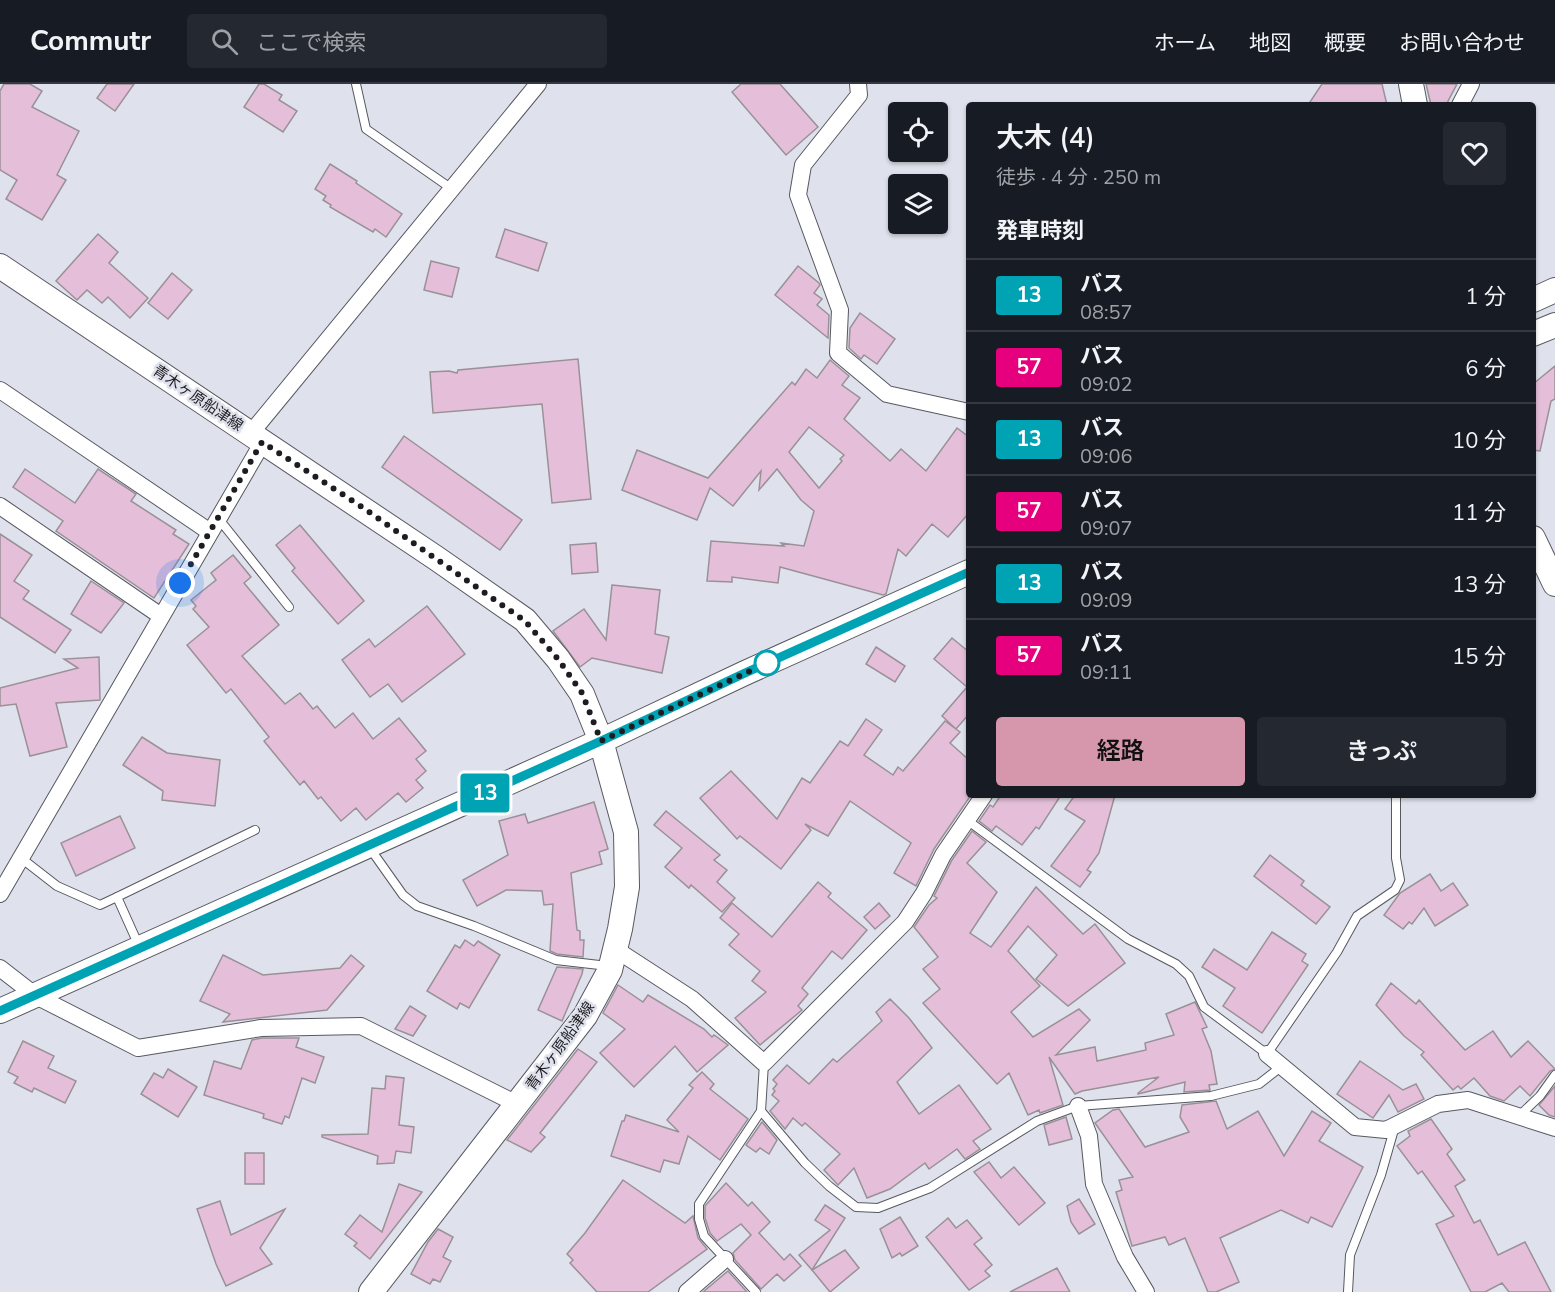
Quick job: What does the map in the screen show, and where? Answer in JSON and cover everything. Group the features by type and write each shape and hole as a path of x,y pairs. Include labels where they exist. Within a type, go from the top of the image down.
{"main road":[{"path":"1411,84 1414,102"},
{"name":"青木ヶ原船津線","path":"0,266 349,498 525,621 558,659 582,693 601,741 626,832 627,887 613,957 585,1016 371,1292"},
{"path":"1536,299 1555,290"},
{"path":"1536,333 1555,325"},
{"path":"1536,544 1555,584"},
{"path":"0,1011 601,741 966,573"}],"street":[{"path":"0,894 214,525 257,437 452,189 538,84"},
{"path":"858,84 859,95 803,165 798,195 840,310 838,352 886,394 966,411"},
{"path":"1462,102 1471,84"},
{"path":"0,390 214,525"},
{"path":"0,506 161,616"},
{"path":"613,957 692,999 764,1063 905,922 924,893 944,855 982,798"},
{"path":"0,968 36,996 138,1048 261,1028 361,1026 517,1104"},
{"path":"1267,1054 1355,1127 1386,1130 1438,1104 1468,1100 1555,1128"},
{"path":"1078,1106 1089,1136 1094,1184 1125,1257 1146,1292"},
{"path":"687,1292 725,1259"}],"lane":[{"path":"356,84 366,129 452,189"},
{"path":"214,525 289,607"},
{"path":"967,820 1128,939 1176,964 1189,976 1204,1007 1267,1054 1337,952 1357,916 1395,890 1400,880 1396,858 1396,798"},
{"path":"21,858 57,886 100,905 255,830"},
{"path":"368,846 403,895 417,906 474,926 556,960 613,957"},
{"path":"117,897 140,949"},
{"path":"756,1292 704,1236 699,1219 699,1204 761,1111 764,1063"},
{"path":"761,1111 829,1186 856,1207 878,1208 930,1188 1037,1121 1078,1106 1210,1096 1259,1084 1282,1066"},
{"path":"1519,1117 1540,1096 1555,1075"},
{"path":"1348,1292 1350,1255 1381,1175 1395,1125"}],"building":[{"path":"4,84 30,84 42,91 32,107 79,131 57,175 66,180 42,220 6,199 17,180 0,170 0,91"},
{"path":"107,84 134,84 115,111 97,98"},
{"path":"259,84 264,84 282,95 279,100 297,111 283,132 244,107"},
{"path":"741,84 780,84 818,127 786,155 732,92"},
{"path":"1322,84 1382,84 1386,102 1310,102"},
{"path":"1426,84 1457,84 1448,102 1430,102"},
{"path":"330,164 402,214 386,237 375,229 373,232 330,207 331,205 323,200 326,196 315,189"},
{"path":"505,229 547,243 538,271 496,257"},
{"path":"98,234 118,252 109,263 148,298 130,318 108,297 102,303 87,290 77,300 56,281"},
{"path":"431,261 459,268 452,297 424,290"},
{"path":"798,266 820,285 814,293 822,299 817,305 829,315 828,338 775,295"},
{"path":"172,273 192,290 168,319 148,303"},
{"path":"860,313 895,339 877,364 864,355 861,359 849,348 850,328"},
{"path":"578,359 591,499 552,503 542,404 433,413 430,372 457,373 458,370"},
{"path":"830,360 849,376 842,385 860,398 844,419 890,461 901,449 926,471 957,428 966,435 966,516 948,537 932,524 906,556 898,549 886,594 780,567 778,583 732,577 732,582 707,581 711,541 804,546 814,511 801,500 777,469 759,490 761,471 733,506 710,488 697,520 622,490 637,450 708,478 792,382 795,385 806,369 817,378","holes":["809,427 844,455 840,459 842,461 819,488 789,452"]},
{"path":"1555,366 1555,399 1551,401 1540,451 1536,450 1536,382"},
{"path":"404,436 522,520 500,550 382,467"},
{"path":"25,469 75,503 98,469 136,494 131,501 176,530 173,534 189,544 154,598 56,531 63,521 13,487"},
{"path":"300,525 364,601 338,624 292,571 295,568 276,545"},
{"path":"0,534 32,555 14,581 29,591 23,599 71,630 55,653 0,617"},
{"path":"596,543 598,572 572,574 570,545"},
{"path":"233,555 251,577 244,583 279,625 242,656 285,704 300,693 313,709 317,706 335,728 353,713 373,739 399,718 426,751 416,759 426,771 416,780 423,788 406,802 398,793 366,820 356,808 341,821 321,797 318,799 304,781 300,785 264,741 269,737 231,689 226,693 187,645 209,627 193,609 196,606 191,600 216,580 211,573"},
{"path":"91,581 124,603 101,633 71,614"},
{"path":"612,585 660,590 655,634 669,637 662,673 592,658 580,667 553,631 584,609 606,640"},
{"path":"427,606 465,654 402,702 388,684 370,697 342,660 369,639 375,647"},
{"path":"952,638 966,650 966,686 934,659"},
{"path":"876,647 905,666 895,682 866,664"},
{"path":"99,657 100,700 56,703 67,747 30,756 16,704 0,706 0,688 78,668 64,659"},
{"path":"966,688 966,717 956,729 942,716"},
{"path":"866,719 882,730 864,755 893,775 898,767 903,771 945,721 960,732 950,743 966,757 966,798 969,798 934,849 916,886 894,873 911,843 850,801 828,836 805,824 811,830 781,869 740,836 737,839 700,798 731,771 777,819 802,778 810,783 840,741 848,746"},
{"path":"142,737 167,753 220,760 215,806 162,800 163,791 123,765"},
{"path":"999,798 1059,798 1039,829 1036,827 1022,845 996,826 992,831 979,821 990,805 993,807"},
{"path":"1073,798 1114,798 1099,853 1087,870 1091,872 1080,887 1051,866 1085,821 1065,809"},
{"path":"594,802 608,849 599,852 602,864 571,873 577,930 580,931 580,940 584,940 583,957 550,951 553,904 544,905 542,891 506,890 477,906 463,880 508,855 499,821 525,814 528,823"},
{"path":"666,811 720,855 714,860 727,870 717,882 735,898 722,912 691,885 689,888 665,867 682,848 654,825"},
{"path":"120,816 135,848 76,876 61,843"},
{"path":"972,831 986,842 967,863 997,892 970,933 991,947 1036,887 1083,934 1095,924 1125,963 1068,1006 1036,979 1057,955 1028,926 1008,951 1040,986 1011,1012 1033,1037 1079,1009 1090,1020 1056,1055 1095,1047 1097,1061 1146,1050 1145,1043 1174,1035 1166,1014 1195,1002 1207,1027 1202,1029 1211,1051 1217,1084 1209,1085 1210,1090 1184,1092 1185,1082 1138,1094 1159,1077 1075,1094 1049,1057 1063,1105 1028,1115 1009,1073 997,1084 923,1003 940,989 923,969 938,957 914,927 929,905 937,898 934,896 952,860"},
{"path":"1270,855 1304,881 1301,885 1330,907 1316,924 1254,876"},
{"path":"1430,874 1441,891 1453,883 1468,905 1435,926 1424,908 1412,924 1409,922 1403,929 1384,915 1400,893"},
{"path":"818,882 831,893 828,897 867,930 842,959 832,951 802,988 808,994 798,1006 802,1010 760,1045 735,1018 766,992 752,981 760,971 729,945 739,934 720,918 732,903 772,937"},
{"path":"879,903 890,916 875,929 864,917"},
{"path":"1272,932 1306,954 1302,961 1308,965 1262,1033 1223,1006 1235,988 1202,967 1214,949 1247,970"},
{"path":"465,940 474,946 478,941 500,955 469,1008 460,1003 457,1009 427,991 455,945 460,948"},
{"path":"223,955 263,975 340,968 351,955 364,966 327,1010 223,1022 230,1014 200,1001"},
{"path":"557,967 583,969 562,1021 538,1010"},
{"path":"1391,983 1416,1004 1419,1000 1465,1050 1493,1031 1511,1057 1528,1041 1555,1069 1550,1071 1530,1096 1520,1086 1504,1101 1490,1096 1474,1078 1461,1089 1458,1086 1453,1090 1421,1055 1424,1052 1404,1036 1376,1005"},
{"path":"618,985 643,1002 648,995 728,1045 697,1072 675,1046 634,1087 600,1053 625,1029 603,1013"},
{"path":"890,999 909,1018 932,1048 897,1082 919,1114 959,1085 991,1129 973,1141 980,1149 965,1159 957,1149 929,1169 925,1163 890,1189 867,1198 854,1168 838,1185 824,1170 840,1154 805,1123 802,1126 793,1118 785,1129 770,1111 779,1101 772,1095 777,1084 773,1080 787,1065 809,1084 833,1059 837,1062 882,1021 876,1012"},
{"path":"410,1006 426,1016 413,1036 395,1029"},
{"path":"299,1038 296,1047 324,1057 315,1083 302,1078 289,1118 285,1116 282,1124 263,1118 264,1114 204,1095 214,1061 241,1069 252,1040"},
{"path":"23,1041 54,1056 48,1068 76,1081 65,1103 34,1088 32,1092 14,1083 18,1077 8,1072"},
{"path":"578,1049 597,1062 540,1133 545,1137 531,1152 507,1140"},
{"path":"1360,1061 1403,1090 1416,1084 1424,1099 1398,1112 1389,1095 1373,1118 1337,1094"},
{"path":"168,1069 197,1087 178,1117 141,1094 154,1073 163,1078"},
{"path":"702,1072 714,1084 710,1089 748,1119 720,1160 688,1136 679,1164 664,1160 660,1172 611,1156 626,1115 679,1132 667,1120 693,1088 689,1085"},
{"path":"386,1076 404,1078 399,1125 414,1127 411,1153 396,1151 394,1163 377,1164 378,1156 322,1137 322,1135 368,1134 372,1088 385,1089"},
{"path":"1555,1086 1555,1117 1549,1115 1539,1105"},
{"path":"1216,1101 1227,1129 1258,1111 1284,1156 1312,1111 1331,1123 1319,1141 1363,1167 1332,1227 1311,1217 1308,1223 1281,1210 1220,1238 1239,1282 1216,1292 1208,1292 1185,1238 1169,1245 1165,1237 1132,1246 1116,1192 1122,1190 1119,1180 1133,1177 1095,1123 1113,1110 1119,1109 1145,1147 1189,1132 1180,1117 1182,1105"},
{"path":"1066,1117 1072,1139 1049,1145 1044,1125"},
{"path":"1431,1119 1452,1149 1447,1154 1465,1180 1455,1186 1474,1223 1480,1220 1498,1255 1525,1242 1551,1292 1509,1292 1502,1283 1485,1292 1471,1292 1436,1224 1454,1216 1422,1171 1418,1174 1397,1146 1410,1136 1408,1131"},
{"path":"762,1122 777,1140 769,1154 760,1148 756,1152 746,1145"},
{"path":"245,1153 264,1153 264,1184 245,1184"},
{"path":"989,1162 1001,1178 1014,1167 1045,1203 1019,1225 974,1172"},
{"path":"623,1180 685,1223 693,1216 698,1238 707,1249 648,1292 597,1292 570,1263 573,1260 567,1254"},
{"path":"726,1183 748,1206 752,1202 770,1222 759,1233 784,1260 790,1254 801,1266 784,1281 777,1274 761,1289 735,1260 733,1253 751,1235 741,1224 717,1241 710,1233 705,1218 705,1206"},
{"path":"399,1184 422,1192 370,1259 354,1246 357,1243 345,1234 360,1215 382,1232"},
{"path":"1079,1199 1095,1224 1079,1234 1071,1222 1067,1206"},
{"path":"220,1201 231,1235 285,1209 260,1248 272,1264 226,1286 197,1209"},
{"path":"825,1205 845,1218 812,1270 799,1255 830,1230 815,1220"},
{"path":"900,1217 918,1246 902,1256 900,1253 892,1258 880,1229"},
{"path":"948,1218 956,1228 967,1220 982,1238 974,1244 992,1265 985,1271 990,1276 969,1290 926,1237"},
{"path":"438,1229 453,1237 443,1257 451,1261 440,1282 433,1279 430,1284 411,1274 428,1242"},
{"path":"845,1250 859,1268 830,1292 812,1270"},
{"path":"1057,1268 1070,1292 1010,1292"},
{"path":"728,1271 747,1292 703,1292"}],"bus line":[{"name":"13","path":"0,1011 601,741 966,573"}],"route":[{"path":"180,583 262,442 359,505 525,621 558,659 582,693 601,741 767,663"}]}
